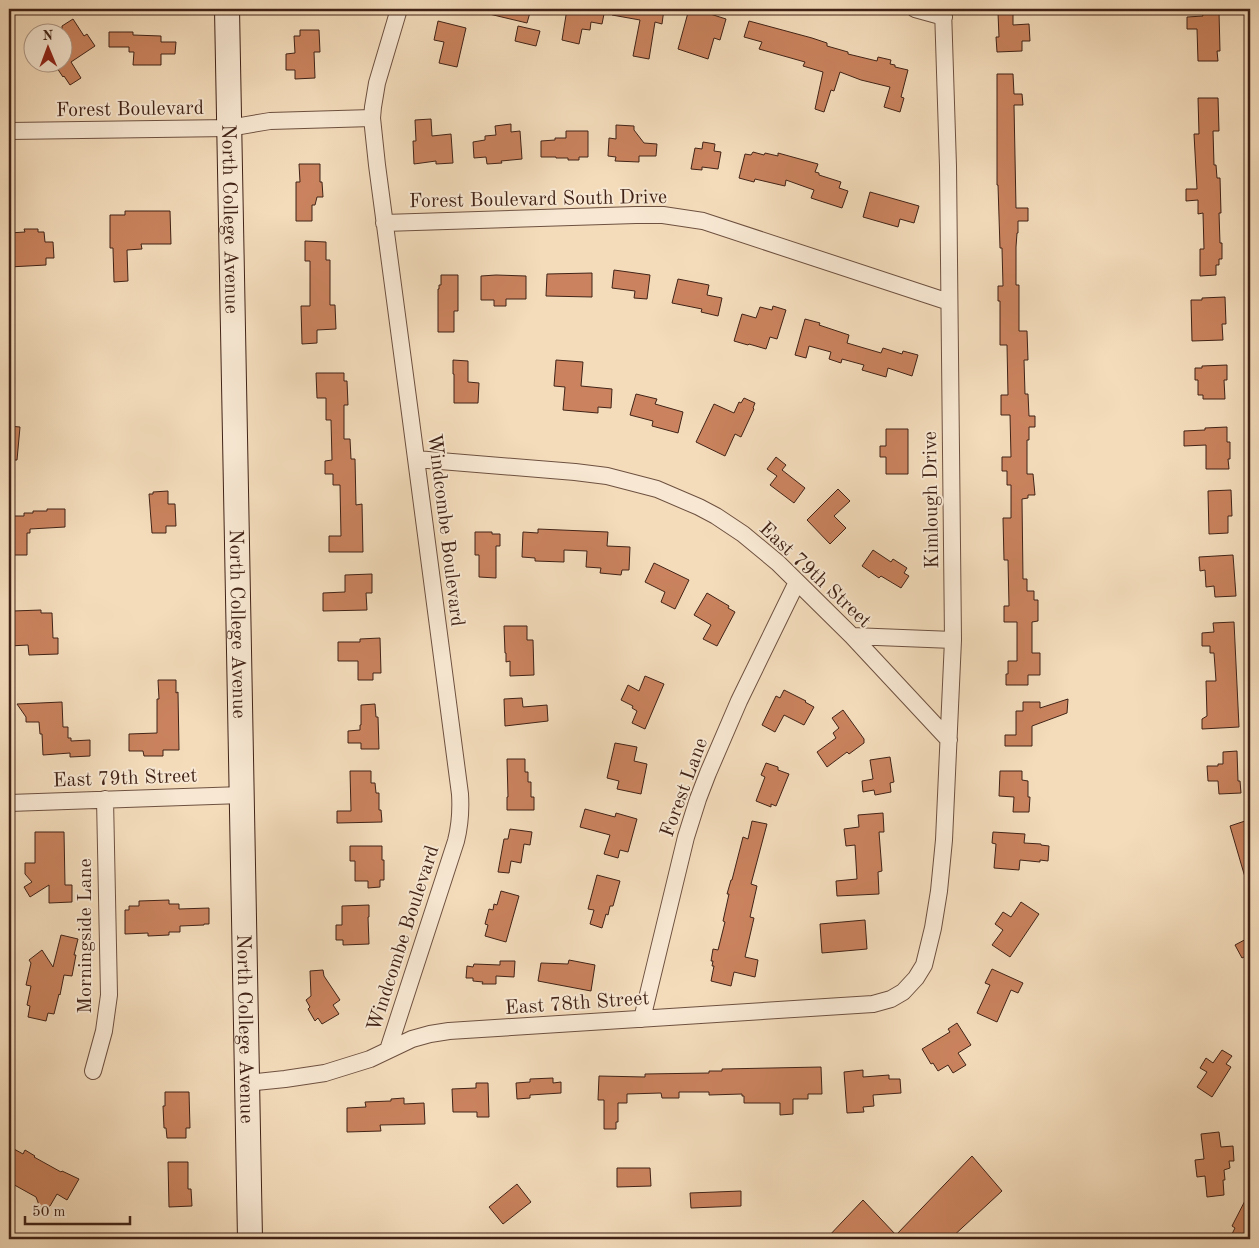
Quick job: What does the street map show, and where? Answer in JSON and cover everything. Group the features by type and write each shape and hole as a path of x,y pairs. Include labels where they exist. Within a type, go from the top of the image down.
{"main road":[{"name":"North College Avenue","path":"227,9 250,1239"}],"street":[{"name":"Windcombe Boulevard","path":"388,1050 456,840 460,813 460,794 376,165 372,118 378,76 399,9"},
{"path":"915,9 943,13"},
{"name":"Kimlough Drive","path":"911,984 920,973 927,955 939,890 945,833 953,640 948,166 943,13"},
{"name":"Forest Boulevard","path":"9,130 229,128 270,121 372,118"},
{"name":"Forest Boulevard South Drive","path":"384,223 636,215 670,216 703,221 949,302"},
{"name":"East 79th Street","path":"416,460 594,474 651,487 699,507 743,534 778,563 852,636 949,740"},
{"name":"Forest Lane","path":"642,1019 686,836 698,798 739,701 797,582"},
{"path":"852,636 953,640"},
{"name":"East 79th Street","path":"9,803 242,795"},
{"name":"Morningside Lane","path":"93,1071 104,1031 108,995 105,799"},
{"name":"East 78th Street","path":"247,1083 285,1080 325,1073 370,1059 412,1040 430,1034 449,1031 873,1004 892,999 911,984"}],"building":[{"path":"485,9 531,9 527,23 485,13"},
{"path":"567,9 605,9 602,24 591,22 590,30 582,29 579,44 562,40"},
{"path":"613,9 664,9 662,24 655,22 649,59 633,56 640,20 612,15"},
{"path":"689,9 705,9 704,12 726,19 720,40 714,38 708,59 678,49"},
{"path":"1013,12 1013,25 1029,24 1030,41 1022,41 1022,51 997,52 996,37 999,37 998,13"},
{"path":"1219,12 1220,51 1217,51 1218,61 1198,61 1197,29 1187,29 1187,17 1203,16 1202,13"},
{"path":"73,19 84,36 87,34 95,46 72,61 72,22 68,22"},
{"path":"438,21 466,28 457,67 439,63 444,42 434,40"},
{"path":"749,21 827,43 827,46 848,52 848,54 877,61 878,57 891,60 890,64 895,65 895,67 908,70 901,97 904,98 900,112 884,107 890,87 861,80 840,72 834,91 831,90 824,112 815,109 823,72 803,66 805,62 759,49 762,42 744,37"},
{"path":"518,26 540,31 536,46 515,41"},
{"path":"300,30 319,30 320,52 314,52 315,78 295,79 295,70 286,70 286,54 295,53 294,36 300,36"},
{"path":"109,32 133,32 133,35 161,36 161,42 176,42 175,54 161,54 161,65 133,65 134,52 129,52 129,47 109,47"},
{"path":"72,64 81,78 70,85 60,72 72,72"},
{"path":"997,74 1013,74 1014,94 1022,94 1023,105 1014,105 1016,208 1028,208 1028,221 1018,221 1016,285 1019,285 1019,331 1027,331 1028,360 1024,360 1025,394 1028,394 1029,416 1035,416 1035,427 1029,427 1029,440 1027,440 1027,474 1033,474 1035,495 1028,495 1028,498 1022,499 1023,579 1027,579 1027,591 1034,591 1034,600 1038,600 1038,621 1032,622 1032,653 1040,653 1040,675 1028,675 1028,685 1006,685 1008,661 1017,661 1017,622 1004,622 1004,606 1009,606 1008,560 1004,560 1003,518 1011,518 1011,485 1007,485 1007,471 1002,471 1002,457 1011,457 1010,415 1001,415 1001,395 1008,395 1007,345 1000,345 1000,301 998,301 998,286 1003,286 997,185"},
{"path":"1198,98 1218,98 1219,131 1213,131 1214,165 1216,165 1217,178 1220,178 1221,213 1219,213 1220,243 1222,243 1222,259 1219,259 1219,265 1216,265 1216,275 1200,276 1200,249 1204,249 1203,213 1198,214 1198,200 1186,201 1186,189 1197,189 1194,134 1199,134"},
{"path":"431,119 432,136 451,134 453,163 436,164 436,161 414,164 413,141 416,141 415,120"},
{"path":"511,124 511,132 520,131 522,159 487,164 486,157 474,158 473,142 485,140 485,136 496,135 495,126"},
{"path":"616,125 634,126 634,130 644,143 657,144 656,156 639,156 639,162 615,161 616,157 608,156 609,138 616,139"},
{"path":"566,131 588,131 588,157 579,157 579,160 568,160 568,158 541,157 541,141 566,138"},
{"path":"703,142 715,144 714,151 721,152 718,169 702,167 702,170 691,169 695,148 702,149"},
{"path":"753,152 778,156 778,153 818,164 815,172 841,182 839,188 848,191 842,208 811,198 814,190 786,180 785,186 755,179 754,182 739,178 745,154 751,155"},
{"path":"299,164 320,164 320,182 322,182 323,197 317,197 315,205 312,205 312,221 296,221 296,182 300,182"},
{"path":"870,192 919,206 914,223 900,219 898,227 863,217"},
{"path":"125,211 170,211 171,244 141,244 142,249 127,250 128,281 114,282 113,248 110,248 110,215 125,215"},
{"path":"24,229 38,229 38,232 44,232 45,242 53,242 54,258 46,258 46,265 9,267 9,233 25,232"},
{"path":"305,241 326,242 326,260 330,260 330,305 335,305 336,329 317,330 317,343 302,344 301,306 310,306 310,261 305,261"},
{"path":"614,270 650,275 647,299 634,298 635,291 612,288"},
{"path":"592,273 592,297 546,296 547,274"},
{"path":"441,275 458,275 458,311 454,311 454,332 438,332 438,289 439,285 441,285"},
{"path":"481,276 526,276 526,299 506,299 506,306 494,306 494,300 481,300"},
{"path":"678,279 709,285 707,295 722,298 718,316 701,312 702,309 672,303"},
{"path":"1225,297 1226,324 1222,324 1223,340 1192,341 1191,300"},
{"path":"773,306 786,310 777,339 770,337 766,349 734,341 742,314 756,318 760,307 772,310"},
{"path":"805,319 849,335 847,343 881,353 883,348 902,354 903,351 918,355 912,376 888,368 886,377 862,370 864,365 842,359 841,363 829,359 831,352 809,346 806,358 795,355"},
{"path":"453,360 468,361 468,382 479,383 478,403 454,403"},
{"path":"556,360 583,362 581,386 612,389 611,408 598,407 598,413 563,410 565,387 554,386"},
{"path":"1227,365 1227,380 1224,380 1225,399 1203,399 1203,395 1198,395 1198,380 1195,380 1195,368"},
{"path":"316,373 344,373 344,381 347,381 348,405 344,405 344,439 350,439 351,459 355,459 356,505 362,504 363,552 329,552 329,536 341,536 340,485 333,485 333,474 325,474 325,461 332,460 331,420 326,420 326,398 317,398"},
{"path":"636,394 657,399 655,404 683,412 678,433 652,426 653,421 630,415"},
{"path":"744,398 755,403 754,409 741,437 735,434 725,456 696,442 714,404 734,413 739,402 741,403"},
{"path":"9,426 20,427 17,460 9,460"},
{"path":"1227,427 1227,442 1230,442 1229,469 1206,469 1206,445 1184,446 1184,431"},
{"path":"886,429 908,429 908,474 886,474 886,457 880,457 880,446 886,446"},
{"path":"776,457 786,465 782,470 805,488 794,503 770,485 777,476 767,469"},
{"path":"838,489 850,501 834,516 846,528 830,544 807,520"},
{"path":"1231,490 1232,516 1228,516 1228,533 1209,534 1208,491"},
{"path":"168,491 168,504 175,504 176,526 166,526 166,533 152,533 149,494"},
{"path":"47,509 65,509 65,527 30,529 30,533 27,533 27,555 9,555 9,516 24,516 24,513 47,511"},
{"path":"538,529 608,532 607,546 630,547 629,570 622,570 621,575 600,573 601,568 586,567 587,551 564,550 564,562 535,561 535,558 522,557 523,532 538,533"},
{"path":"475,532 500,534 500,546 496,546 496,578 479,577 479,555 475,555"},
{"path":"873,550 891,562 893,559 907,568 904,573 909,576 901,588 881,576 879,578 862,566"},
{"path":"1233,555 1236,596 1215,597 1214,586 1206,587 1205,570 1200,571 1199,557"},
{"path":"654,563 689,580 675,609 661,602 665,592 645,582"},
{"path":"372,574 372,593 366,593 367,610 323,611 323,593 345,592 345,575"},
{"path":"707,593 729,606 728,608 735,612 717,646 703,639 711,625 694,615"},
{"path":"41,610 41,613 52,613 53,638 58,638 58,654 29,655 28,645 9,646 9,623 13,622 13,611"},
{"path":"1234,622 1239,727 1202,729 1202,719 1207,716 1206,681 1216,681 1214,653 1210,653 1210,646 1202,646 1202,633 1214,632 1213,623"},
{"path":"504,626 527,626 527,640 533,640 534,675 510,676 510,661 506,662"},
{"path":"380,638 381,673 373,673 373,680 358,680 358,661 338,661 338,642 360,642 360,639"},
{"path":"645,676 664,684 645,729 632,723 637,711 632,708 633,706 621,700 628,685 639,691"},
{"path":"158,680 176,680 179,750 163,750 163,756 144,756 143,751 129,751 129,734 157,733"},
{"path":"784,690 814,707 804,725 784,715 775,732 762,725 776,696 780,698"},
{"path":"522,698 523,707 547,705 548,721 505,726 504,699"},
{"path":"1068,699 1067,713 1032,726 1032,746 1005,746 1005,735 1016,735 1016,711 1023,711 1023,702 1040,702 1040,708"},
{"path":"62,702 63,727 68,727 68,738 71,738 71,741 90,740 90,756 70,757 70,753 43,755 42,734 40,734 39,722 26,722 26,717 17,704"},
{"path":"375,704 376,717 378,717 379,749 361,749 361,743 348,743 348,731 360,730 361,705"},
{"path":"843,710 864,739 864,743 849,754 847,752 827,767 817,752 836,738 833,733 839,728 832,718"},
{"path":"615,743 637,747 634,761 647,764 641,794 617,789 619,781 607,778"},
{"path":"1237,751 1238,781 1240,781 1241,793 1219,794 1218,781 1208,781 1207,766 1223,764 1223,752"},
{"path":"890,757 894,782 890,783 891,792 875,795 874,790 863,792 862,781 873,779 870,760"},
{"path":"507,759 525,759 525,772 528,772 528,782 531,782 531,797 534,797 534,810 507,810"},
{"path":"766,763 778,767 778,770 789,774 776,806 771,804 771,807 756,801 765,777 761,775"},
{"path":"350,771 371,771 371,783 375,783 376,793 379,793 379,810 381,810 382,822 337,823 337,811 351,811"},
{"path":"1000,771 1022,771 1022,780 1028,781 1029,812 1013,812 1014,797 999,796"},
{"path":"585,809 615,817 616,813 637,819 628,852 620,850 618,858 604,854 610,835 580,827"},
{"path":"883,813 884,832 879,832 882,871 878,872 879,894 837,896 836,881 857,879 855,845 846,846 844,829 859,827 858,815"},
{"path":"1248,820 1250,828 1250,884 1247,884 1230,826"},
{"path":"752,821 767,824 751,884 757,886 750,917 754,918 745,957 758,960 755,977 734,972 731,986 711,981 714,966 712,966 713,961 711,961 713,949 718,950 725,922 723,921 729,894 727,894 743,837 748,839"},
{"path":"510,829 532,832 530,845 524,844 521,863 511,861 509,873 498,872 504,839 508,839"},
{"path":"35,832 64,832 65,885 72,885 72,902 49,903 49,885 30,897 24,887 32,882 25,874 25,863 35,863"},
{"path":"993,832 1025,834 1024,843 1049,846 1048,861 1020,860 1019,870 994,868 996,844 992,843"},
{"path":"350,846 382,846 384,880 380,880 380,887 368,888 368,881 355,881 355,861 350,861"},
{"path":"597,875 620,881 613,906 610,906 608,915 606,914 602,928 590,924 594,910 588,909"},
{"path":"501,891 519,896 506,942 485,936 488,925 485,924 489,909 493,910 494,904 497,905"},
{"path":"169,900 169,904 179,904 179,909 209,908 209,924 180,926 180,932 169,932 169,935 148,936 148,933 125,934 125,910 129,910 129,906 139,906 139,901"},
{"path":"1021,902 1039,914 1010,957 992,945 1003,930 995,924 1003,912 1011,917"},
{"path":"369,905 369,944 343,945 343,940 336,940 336,925 342,925 342,906"},
{"path":"865,920 867,949 822,953 820,924"},
{"path":"61,935 78,939 72,976 64,975 54,1014 48,1013 46,1021 28,1017 30,1006 27,1005 31,986 26,985 31,963 29,960 42,950 53,967"},
{"path":"1250,937 1250,954 1242,958 1235,945"},
{"path":"569,960 595,965 591,991 538,981 541,963 568,964"},
{"path":"500,961 515,961 514,977 496,976 496,984 482,984 483,982 473,981 473,978 466,978 467,966 473,967 474,964 500,965"},
{"path":"992,969 1023,983 1018,993 1011,990 997,1022 977,1013 990,985 985,983"},
{"path":"323,970 324,976 340,1000 333,1005 339,1014 322,1024 318,1018 315,1021 308,1009 310,1007 306,1000 311,996 310,971"},
{"path":"957,1023 971,1045 958,1053 966,1065 953,1073 948,1065 938,1071 933,1063 931,1064 922,1049 950,1032 948,1029"},
{"path":"1222,1050 1232,1056 1226,1064 1231,1067 1212,1097 1197,1087 1207,1072 1200,1068 1206,1058 1213,1063"},
{"path":"821,1067 822,1094 808,1094 808,1099 793,1099 793,1114 780,1115 780,1103 744,1103 744,1096 742,1094 709,1095 709,1092 679,1092 679,1098 662,1098 661,1093 627,1094 627,1103 618,1103 616,1129 604,1129 604,1100 598,1100 599,1076 645,1077 645,1074 709,1073 709,1071 722,1071 722,1069"},
{"path":"863,1070 863,1077 889,1075 889,1079 900,1079 901,1093 873,1095 874,1106 863,1107 864,1112 847,1113 844,1072"},
{"path":"553,1078 553,1083 561,1082 561,1093 530,1095 530,1098 517,1099 516,1083 530,1082 530,1079"},
{"path":"476,1083 488,1083 489,1117 477,1117 477,1112 453,1112 452,1089 476,1088"},
{"path":"165,1092 189,1092 190,1128 186,1128 186,1138 167,1138 166,1128 164,1128 163,1106 165,1106"},
{"path":"404,1098 404,1104 424,1103 425,1124 380,1125 381,1131 347,1132 347,1108 366,1107 365,1102 391,1101 391,1099"},
{"path":"1219,1132 1221,1147 1233,1146 1234,1161 1229,1161 1230,1168 1224,1170 1224,1195 1207,1197 1205,1176 1197,1177 1195,1160 1204,1159 1201,1134"},
{"path":"14,1149 23,1154 25,1150 61,1172 79,1179 67,1200 57,1194 50,1206 43,1208 39,1205 36,1197 9,1182 9,1160"},
{"path":"972,1156 1002,1191 950,1239 826,1239 863,1200 896,1235"},
{"path":"168,1162 188,1162 188,1189 191,1189 192,1206 169,1207"},
{"path":"617,1168 650,1168 651,1186 617,1187"},
{"path":"517,1184 531,1202 503,1224 489,1207"},
{"path":"741,1191 741,1206 691,1208 690,1193"},
{"path":"1250,1191 1250,1239 1237,1239 1231,1236 1235,1228 1232,1226"}]}
